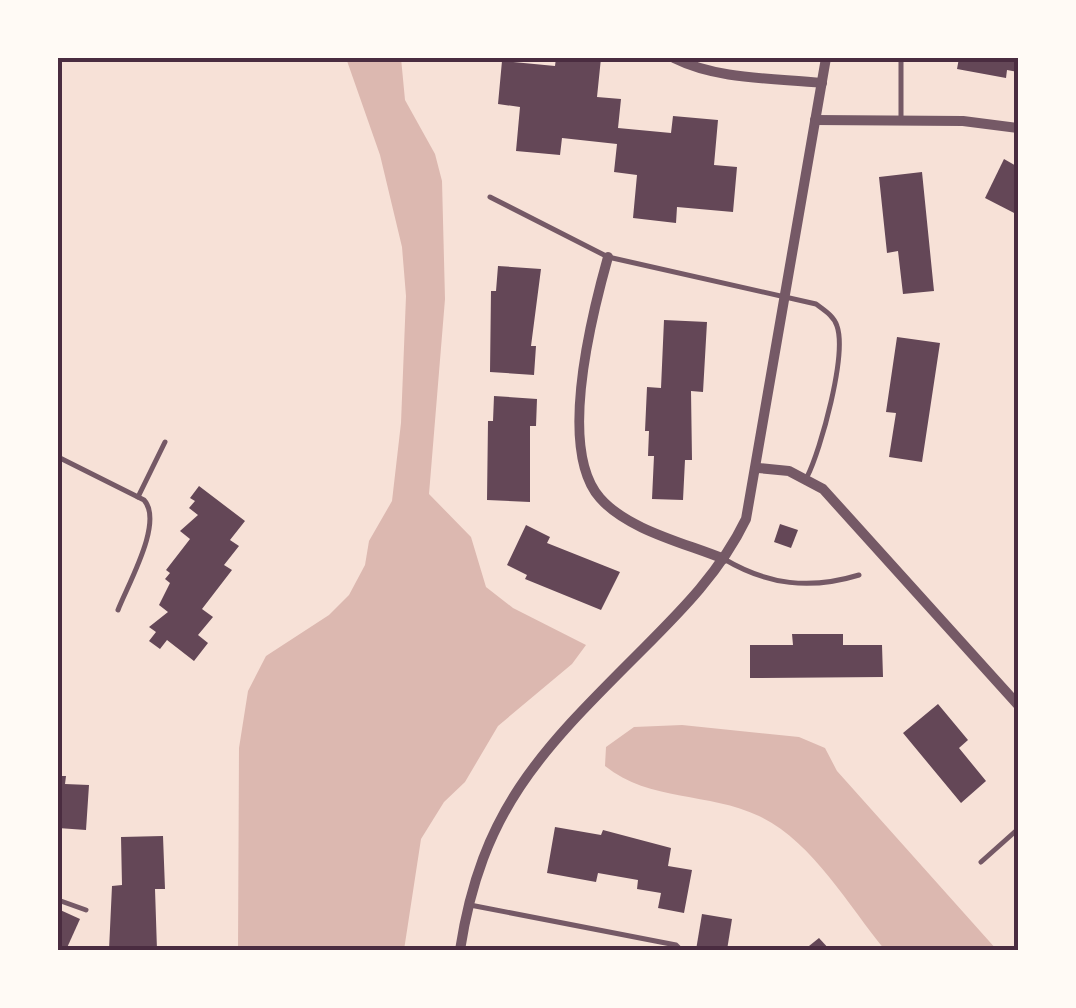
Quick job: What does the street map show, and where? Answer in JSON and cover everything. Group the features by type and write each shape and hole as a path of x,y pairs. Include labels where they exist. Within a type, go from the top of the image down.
{"street":[{"path":"674,58 716,72 822,83"},
{"path":"460,950 468,904 495,823 530,769 687,605 724,560 746,519 758,468 826,58"},
{"path":"814,120 963,122 1018,128"},
{"path":"608,257 589,327 580,452 587,475 598,496 615,512 724,560"},
{"path":"758,468 807,477 864,532 1018,705"}],"lane":[{"path":"901,58 901,122"},
{"path":"490,197 608,257 784,296 826,311 836,322 840,339 825,434 807,477"},
{"path":"138,497 165,442"},
{"path":"58,457 150,506 153,519 118,610"},
{"path":"724,560 778,583 834,582 859,575"},
{"path":"981,862 1018,828"},
{"path":"58,900 86,910"},
{"path":"468,904 676,945 681,950"}],"shaded area":[{"path":"346,58 401,58 405,100 435,154 442,181 445,299 429,494 471,537 486,587 513,608 586,645 572,664 498,726 465,782 444,802 421,839 404,950 238,950 239,748 248,691 266,656 329,615 349,595 365,565 369,541 392,501 401,423 406,296 402,247 380,155"},
{"path":"682,725 799,737 825,748 837,771 997,950 885,950 828,876 778,827 740,808 641,786 605,766 606,747 634,727"}],"building":[{"path":"556,58 601,58 597,97 621,99 618,128 671,133 673,116 718,120 714,165 737,167 733,212 677,207 676,223 633,218 637,175 614,172 617,144 562,138 560,155 516,151 520,107 498,104 502,61 555,66"},
{"path":"959,58 1018,58 1018,72 1007,70 1006,78 957,69"},
{"path":"1004,159 1018,167 1018,215 985,198"},
{"path":"922,172 934,291 903,294 898,251 887,253 879,177"},
{"path":"498,266 541,269 531,346 536,346 534,375 490,372 491,291 496,291"},
{"path":"664,320 707,322 703,392 691,391 692,460 685,460 683,500 652,499 654,456 648,456 649,431 645,431 647,387 661,388"},
{"path":"897,337 940,343 922,462 889,457 896,413 886,412"},
{"path":"494,396 537,399 536,426 530,426 530,502 487,500 488,421 493,421"},
{"path":"199,486 245,521 230,540 239,546 224,565 232,570 202,609 213,617 198,635 208,643 194,661 167,640 160,649 149,641 156,632 149,627 168,612 159,605 170,583 165,579 170,573 166,570 190,539 180,531 198,515 189,508 195,501 190,498"},
{"path":"780,524 798,530 791,548 774,542"},
{"path":"526,525 550,537 547,543 620,572 601,610 525,579 527,575 507,565"},
{"path":"792,634 843,634 843,645 882,645 883,677 750,678 750,645 793,645"},
{"path":"938,704 968,740 959,748 986,781 961,803 903,733"},
{"path":"58,776 66,776 65,784 89,785 86,830 58,828"},
{"path":"555,827 601,835 603,830 671,848 668,866 692,870 684,913 658,908 661,893 637,889 638,880 598,873 596,882 547,873"},
{"path":"163,836 165,889 155,889 157,950 109,950 112,886 122,885 121,837"},
{"path":"58,909 80,919 66,950 58,946"},
{"path":"702,914 732,919 727,950 696,950"},
{"path":"819,938 830,950 804,950"}]}
